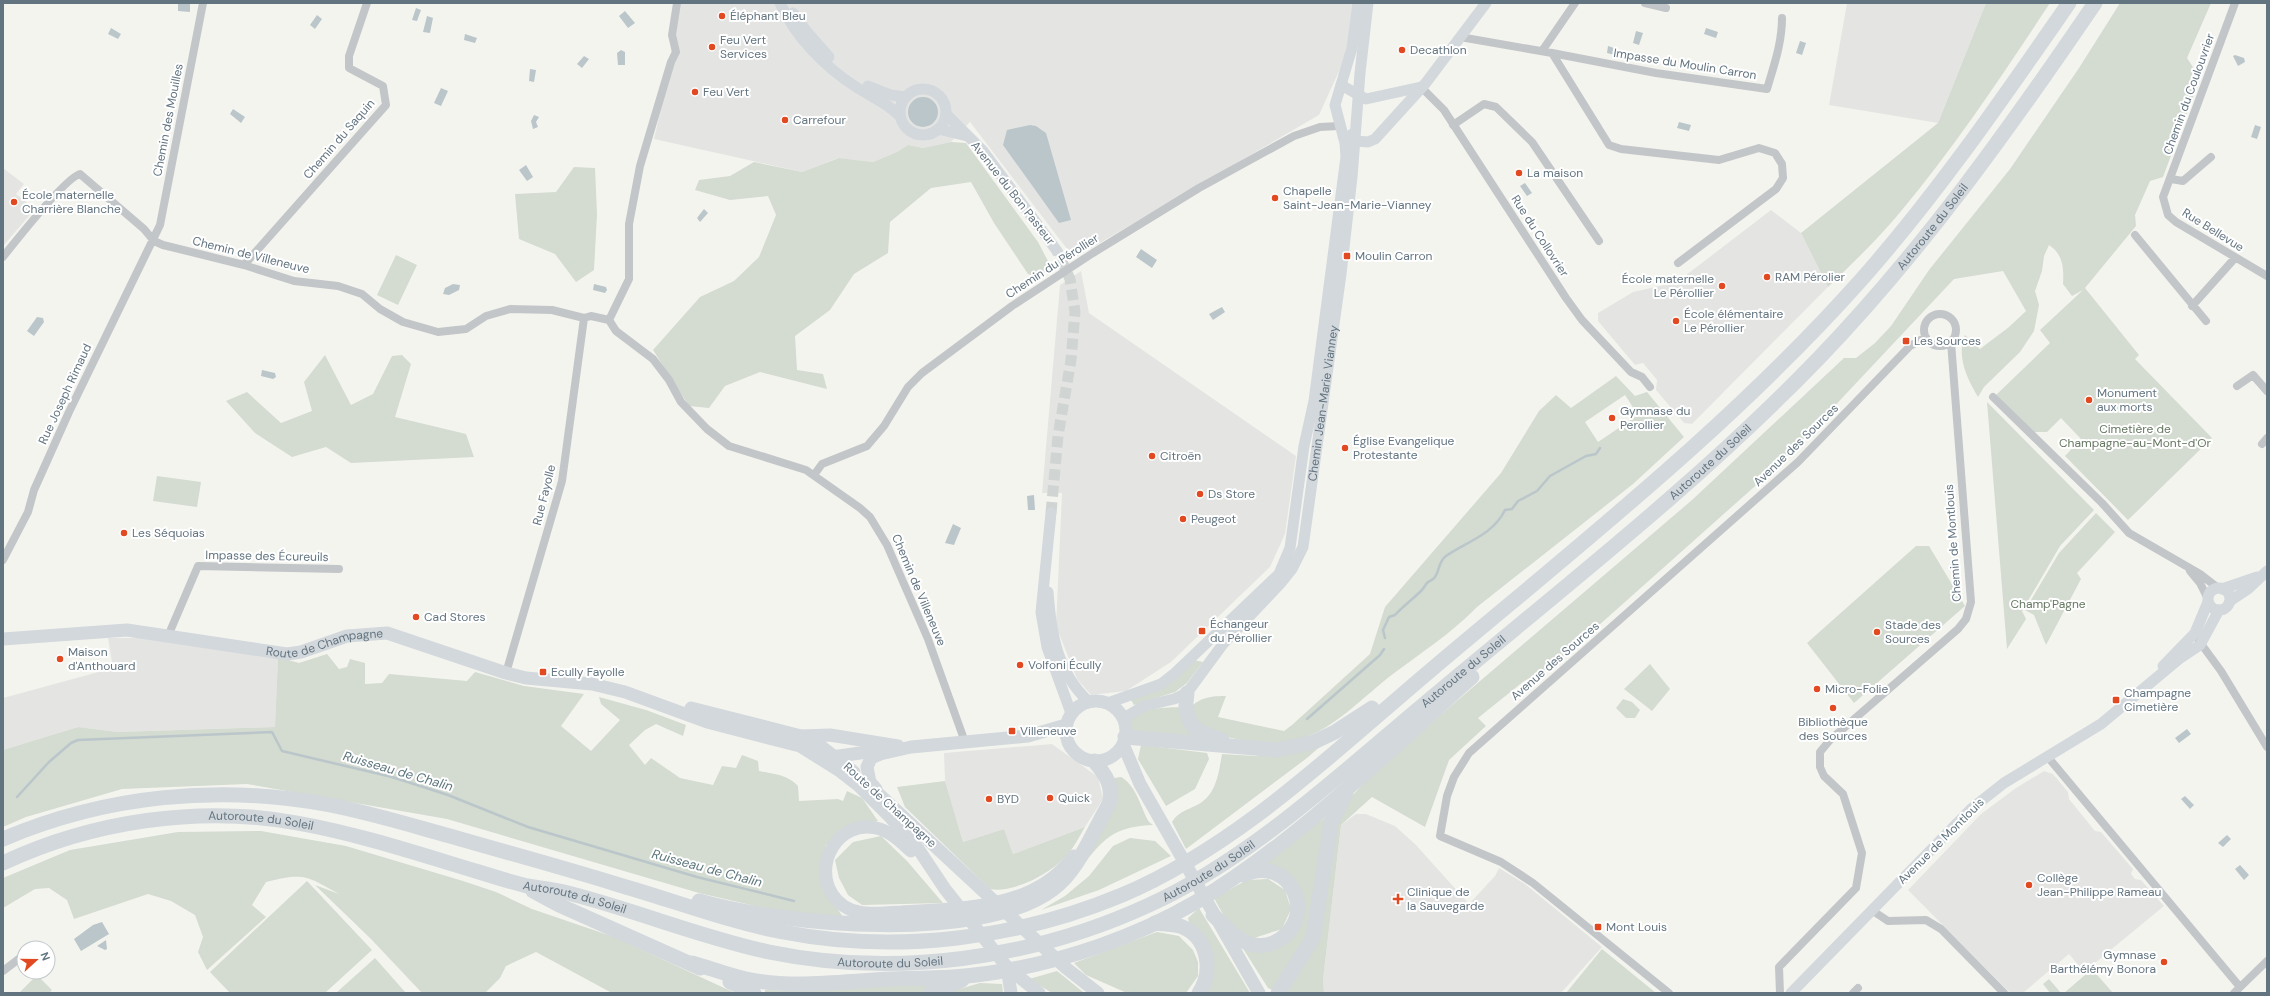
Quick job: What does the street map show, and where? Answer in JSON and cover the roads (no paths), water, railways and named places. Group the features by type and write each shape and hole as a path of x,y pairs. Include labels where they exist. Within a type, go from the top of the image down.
{"highway":[{"name":"Autoroute du Soleil","path":"3,839 47,822 128,802 188,795 226,794 264,796 330,805 384,818 620,885 716,916 785,932 853,940 940,939 992,932 1054,918 1123,894 1166,873 1204,851 1282,795 1689,452 1812,332 1892,244 1983,128 2069,3"},
{"name":"Autoroute du Soleil","path":"3,863 47,845 117,826 177,818 232,817 288,822 335,831 522,885 564,892 731,942 773,953 811,958 888,963 974,957 1040,944 1095,928 1150,905 1178,890 1237,854 1295,811 1630,534 1689,482 1818,359 1920,245 2001,139 2095,3"},
{"path":"1124,740 1277,750 1289,749 1314,742 1336,732 1374,706 1452,645 1485,624"},
{"path":"522,885 559,905 692,963 748,980 777,983 979,974 1069,956 1155,923 1195,903 1229,881 1298,830 1351,784 1490,661 1503,639"},
{"path":"1187,693 1185,712 1193,726 1200,733 1244,748"},
{"path":"620,885 660,889 736,909 822,921 888,925 950,921 993,914 1027,905 1043,895 1069,874 1109,804 1111,791 1106,776 1094,761"},
{"path":"1278,993 1313,938 1331,823 1340,802 1351,784"},
{"path":"1214,915 1237,937 1257,945 1270,944 1280,940 1293,925 1298,912 1297,899 1293,888 1282,876 1271,871 1256,870 1229,881"},
{"path":"1155,923 1180,926 1190,931 1201,944 1208,967 1206,980 1199,993"},
{"path":"692,963 706,972 754,993"},
{"path":"932,993 979,974"}],"main road":[{"name":"Route de Champagne","path":"3,639 127,630 287,654 301,652 347,636 387,633 506,673 526,678 592,684 801,736 822,746 882,796 1066,968 1098,993"},
{"name":"Route de Champagne","path":"638,696 707,722 793,743 809,750 840,771 878,805 919,850 945,889 1007,967 1013,984"},
{"path":"1124,740 1112,756 1094,761 1077,754 1067,739 1066,725 1071,713 1077,707 1088,701 1108,703 1116,708 1124,718 1124,740 1140,784 1259,993"},
{"path":"1028,736 1066,725"},
{"path":"801,736 830,735 872,743 912,747"},
{"path":"882,796 867,775 868,762 871,758 880,754 912,747 1028,736 1067,739"},
{"path":"809,750 838,758 867,752 880,754"},
{"path":"945,889 899,840 878,828 863,827 846,833 836,841 827,857 826,874 829,887 839,902 852,910 873,913 950,909 1014,897 1033,890 1066,866 1091,834"},
{"path":"1013,984 1039,993"}],"street":[{"name":"Chemin des Mouilles","path":"154,241 160,225 203,3"},
{"name":"Chemin du Saquin","path":"244,265 386,105 383,86 349,68 349,56 367,3"},
{"path":"610,320 630,279 629,224 640,166 676,52 672,35 677,3"},
{"name":"Avenue du Bon Pasteur","path":"780,3 799,36 832,69 856,87 885,102 900,116 905,126 914,133 927,135 938,129 968,136"},
{"name":"Avenue du Bon Pasteur","path":"787,3 807,32 840,67 872,88 891,96 906,97 918,90 932,91 941,98 946,114 983,151 1057,251"},
{"name":"Chemin Jean-Marie Vianney","path":"1108,703 1161,684 1175,673 1279,574 1282,569 1292,538 1304,446 1314,401 1346,157 1345,143 1335,105 1352,48 1358,3"},
{"name":"Chemin Jean-Marie Vianney","path":"1187,693 1223,644 1264,603 1292,569 1305,536 1336,317 1368,3"},
{"path":"1340,126 1352,134 1355,141 1368,142 1375,139 1421,87 1486,3"},
{"path":"1542,51 1575,3"},
{"path":"1645,3 1666,8"},
{"name":"Chemin du Coulouvrier","path":"2165,192 2235,3"},
{"name":"Impasse du Moulin Carron","path":"1460,37 1656,73 1767,89 1778,55 1782,31 1782,18"},
{"path":"1552,53 1609,145 1621,149 1719,160 1759,148 1775,153 1782,164 1783,178 1776,189 1678,263"},
{"path":"1341,85 1366,99 1421,87"},
{"name":"Rue du Collovrier","path":"1421,87 1444,110 1582,320 1626,367 1642,377 1650,388"},
{"path":"900,116 900,109 906,97"},
{"path":"1453,125 1484,104 1496,107 1532,142 1599,241"},
{"path":"938,129 946,114"},
{"name":"Chemin du Pérollier","path":"814,475 822,464 855,452 877,437 900,398 922,372 1012,306 1093,253 1199,188 1294,136 1320,127 1340,126"},
{"path":"2171,179 2183,181 2211,157"},
{"path":"3,257 63,186 74,175 80,174 144,229 154,241"},
{"name":"Rue Bellevue","path":"2165,192 2164,203 2168,215 2235,258 2267,276"},
{"path":"2135,235 2192,306 2206,321"},
{"name":"Chemin de Villeneuve","path":"154,241 183,251 244,265 294,281 338,286 362,294 380,309 403,322 438,332 466,329 486,316 510,309 552,310 584,318 590,316 610,320 616,331 653,359 669,380 681,402 707,429 729,446 806,470 860,508 880,530 928,639 965,742"},
{"name":"Rue Joseph Rimaud","path":"3,560 24,519 34,490 69,412 154,241"},
{"path":"2192,306 2235,258"},
{"path":"1935,315 1946,315 1954,322 1956,332 1951,342 1947,345 1937,346 1926,337 1924,327 1926,322 1935,315"},
{"name":"Rue Fayolle","path":"506,673 562,481 584,318"},
{"name":"Avenue des Sources","path":"1669,993 1533,883 1501,862 1440,836 1447,796 1454,777 1469,753 1792,467 1910,346 1926,337"},
{"name":"Chemin de Montlouis","path":"1780,993 1779,967 1856,888 1862,853 1843,794 1824,776 1819,762 1820,752 1830,740 1958,629 1966,619 1971,602 1951,342"},
{"path":"2237,386 2253,375 2267,391"},
{"path":"1993,398 2102,503 2129,533 2187,568 2200,574 2229,595 2230,601"},
{"path":"1301,471 1305,474 1306,485 1311,490"},
{"path":"1051,513 1041,612 1048,652 1071,713"},
{"path":"1046,563 1050,616 1054,642 1066,675 1076,689 1088,701"},
{"name":"Impasse des Écureuils","path":"168,636 198,566 339,569"},
{"path":"2187,568 2200,583 2208,601 2213,608 2219,610 2226,608 2230,601 2248,589 2265,573"},
{"path":"2208,601 2210,593 2220,588 2265,573"},
{"name":"Avenue de Montlouis","path":"2148,685 2173,654 2195,633 2208,601"},
{"name":"Avenue de Montlouis","path":"1791,993 1873,911 1971,809 2004,783 2101,724 2179,659 2200,645 2219,610"},
{"path":"2195,633 2200,645 2221,671 2267,747"},
{"path":"1124,718 1144,706 1174,699 1187,693"},
{"path":"2047,756 2237,990 2267,961"},
{"path":"1873,911 1888,922 1926,920 1941,929 2004,993"},
{"path":"3,971 16,961"}],"waterway":[{"name":"Ruisseau de Chalin","path":"1385,638 1383,630 1389,617 1395,615 1434,578 1443,558 1494,526 1505,510 1512,509 1518,501 1537,491 1550,476 1586,456 1596,454 1600,448"},
{"name":"Ruisseau de Chalin","path":"1307,719 1380,655 1384,649"},
{"name":"Ruisseau de Chalin","path":"17,797 49,762 71,743 78,740 272,732 282,751 392,777 448,795 528,827 697,877 794,901"}],"tunnel":[{"path":"1051,513 1058,436 1071,360 1075,312 1070,279 1057,251"}],"place":[{"name":"Éléphant Bleu","path":"722,16"},
{"name":"Feu Vert Services","path":"712,47"},
{"name":"Decathlon","path":"1402,50"},
{"name":"Feu Vert","path":"695,92"},
{"name":"Carrefour","path":"785,120"},
{"name":"La maison","path":"1519,173"},
{"name":"Chapelle Saint-Jean-Marie-Vianney","path":"1275,198"},
{"name":"École maternelle Charrière Blanche","path":"14,202"},
{"name":"Moulin Carron","path":"1347,256"},
{"name":"RAM Pérolier","path":"1767,277"},
{"name":"École maternelle Le Pérollier","path":"1722,286"},
{"name":"École élémentaire Le Pérollier","path":"1676,321"},
{"name":"Les Sources","path":"1906,341"},
{"name":"Monument aux morts","path":"2089,400"},
{"name":"Gymnase du Perollier","path":"1612,418"},
{"name":"Église Evangelique Protestante","path":"1345,448"},
{"name":"Citroën","path":"1152,456"},
{"name":"Ds Store","path":"1200,494"},
{"name":"Peugeot","path":"1183,519"},
{"name":"Les Séquoias","path":"124,533"},
{"name":"Cad Stores","path":"416,617"},
{"name":"Échangeur du Pérollier","path":"1202,631"},
{"name":"Stade des Sources","path":"1877,632"},
{"name":"Maison d'Anthouard","path":"60,659"},
{"name":"Volfoni Écully","path":"1020,665"},
{"name":"Ecully Fayolle","path":"543,672"},
{"name":"Micro-Folie","path":"1817,689"},
{"name":"Champagne Cimetière","path":"2116,700"},
{"name":"Bibliothèque des Sources","path":"1833,708"},
{"name":"Villeneuve","path":"1012,731"},
{"name":"Quick","path":"1050,798"},
{"name":"BYD","path":"989,799"},
{"name":"Collège Jean-Philippe Rameau","path":"2029,885"},
{"name":"Clinique de la Sauvegarde","path":"1398,899"},
{"name":"Mont Louis","path":"1598,927"},
{"name":"Gymnase Barthélémy Bonora","path":"2164,962"}],"park label":[{"name":"Cimetière de Champagne-au-Mont-d'Or","path":"2135,436"},
{"name":"Champ'Pagne","path":"2048,604"}]}
